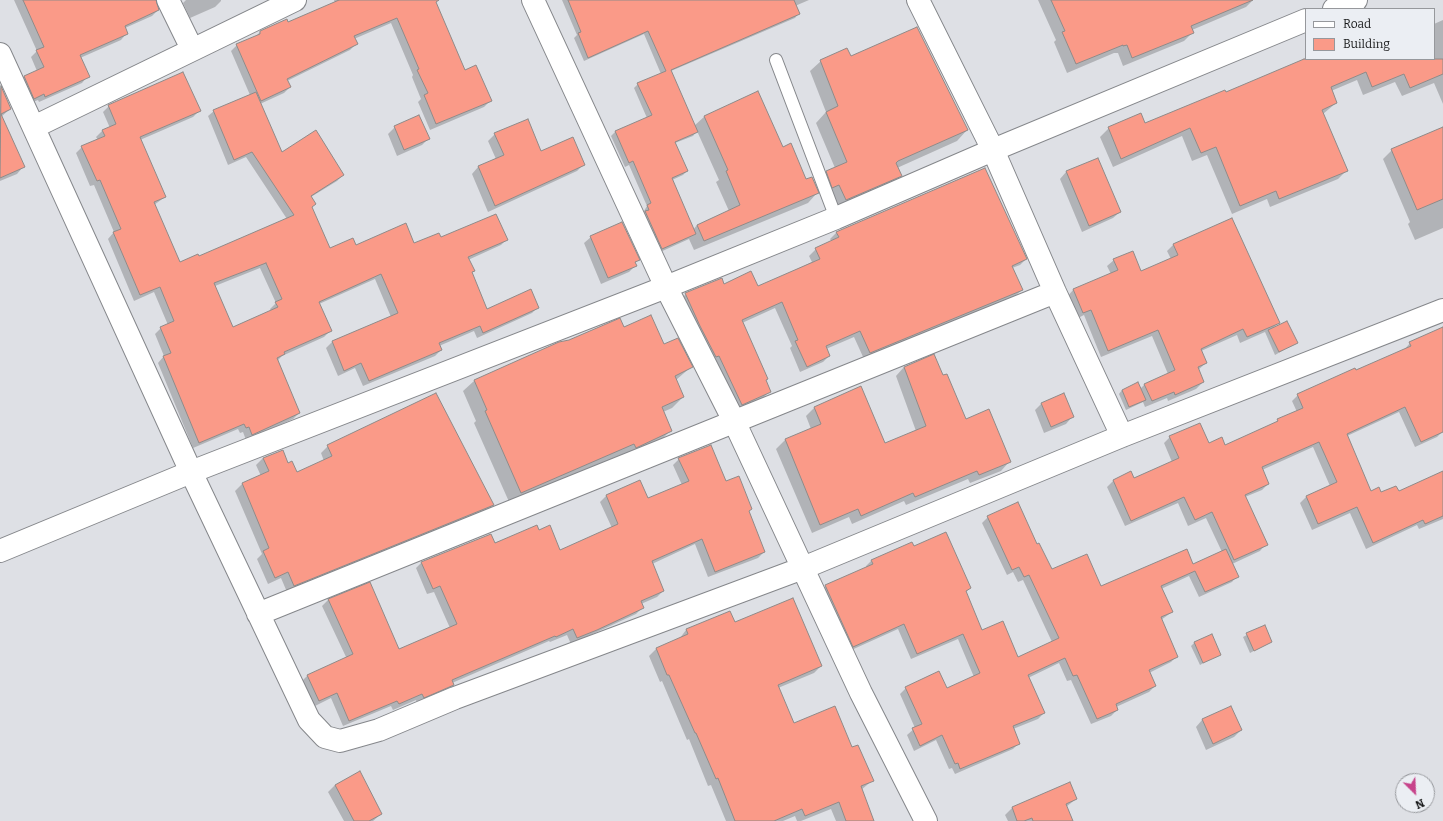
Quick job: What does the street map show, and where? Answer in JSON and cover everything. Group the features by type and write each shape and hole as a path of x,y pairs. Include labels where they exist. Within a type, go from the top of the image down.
{"street":[{"path":"168,0 192,49"},
{"path":"34,127 295,0"},
{"path":"533,0 666,287 734,422 861,693 926,821"},
{"path":"918,0 993,150 1122,436"},
{"path":"1336,8 1356,0"},
{"path":"0,551 191,472 666,287 836,218 993,150 1305,20"},
{"path":"0,54 34,127 68,207 191,472 309,720 325,737 340,741 379,730 454,698 803,568 1122,436 1443,310"},
{"path":"258,614 1056,292"}],"lane":[{"path":"776,60 836,218"}],"building":[{"path":"23,0 156,0 159,10 125,26 128,34 80,55 90,77 45,97 44,94 34,99 24,76 44,67 36,50 44,47"},
{"path":"339,0 439,0 436,2 465,70 476,65 492,101 436,124 424,95 428,93 417,70 419,69 397,18 354,36 358,44 287,79 291,87 261,101 236,44 260,34 260,31 287,19 288,22"},
{"path":"568,0 794,0 800,14 671,70 698,132 675,142 688,171 672,178 696,234 662,249 645,211 649,210 647,205 651,203 633,161 629,163 615,131 652,115 637,83 666,71 648,31 588,58 578,33 581,32"},
{"path":"1051,0 1253,0 1191,26 1194,33 1132,58 1127,45 1123,45 1076,64 1062,32 1065,31"},
{"path":"917,27 968,130 898,161 896,163 902,176 846,200 839,185 832,188 826,171 847,162 826,112 838,106 820,60 847,48 851,56"},
{"path":"1304,59 1443,59 1443,74 1410,88 1404,74 1372,87 1366,72 1331,87 1337,103 1322,110 1348,171 1279,199 1276,191 1240,206 1216,147 1201,153 1190,128 1121,159 1108,127 1141,113 1145,123 1225,90 1226,92"},
{"path":"183,72 201,111 140,137 166,197 154,202 180,262 198,254 199,256 294,215 252,152 234,160 213,110 256,92 282,152 316,130 344,175 311,196 316,204 312,207 330,248 353,238 356,245 406,223 414,243 439,233 441,237 496,214 508,240 468,257 475,271 472,272 487,309 531,289 539,308 483,333 480,326 439,343 442,350 369,381 361,363 344,371 332,341 398,313 381,274 319,302 332,331 284,352 285,354 277,358 300,413 252,435 249,427 246,428 244,424 199,443 163,356 171,353 160,327 174,321 160,287 140,295 113,232 121,229 100,180 97,181 81,146 105,136 102,130 116,124 108,105","holes":["266,263 282,299 275,302 278,307 233,327 214,283"]},
{"path":"1,86 11,109 1,114 25,167 0,178"},
{"path":"758,91 783,147 791,143 806,179 812,177 819,193 704,241 697,225 740,205 726,171 728,170 704,116"},
{"path":"419,115 430,139 404,150 394,126"},
{"path":"528,119 541,151 573,137 585,165 495,206 478,166 504,155 494,133"},
{"path":"1443,127 1443,199 1417,210 1391,149"},
{"path":"1098,158 1121,212 1089,226 1066,171"},
{"path":"985,168 1027,259 1012,266 1023,290 870,353 860,331 826,346 830,356 807,367 795,341 798,340 782,302 742,320 768,379 766,380 771,392 742,405 719,356 716,357 685,293 722,278 724,284 751,271 758,286 820,259 815,248 839,237 836,232"},
{"path":"1232,218 1280,323 1247,337 1243,329 1201,349 1207,363 1198,367 1204,382 1175,395 1174,392 1152,401 1144,384 1175,370 1158,330 1108,351 1091,310 1083,313 1073,289 1118,270 1113,259 1133,251 1141,271 1178,255 1173,244"},
{"path":"622,222 640,260 635,262 637,266 608,278 590,236"},
{"path":"651,315 664,344 678,338 693,367 675,376 684,397 662,407 672,431 636,448 634,444 521,493 485,411 487,410 474,380 559,342 569,340 620,318 624,327"},
{"path":"1287,321 1298,343 1279,352 1268,330"},
{"path":"1443,327 1443,432 1421,442 1405,407 1347,434 1371,491 1379,487 1381,492 1396,486 1399,491 1443,471 1443,516 1425,524 1423,520 1373,543 1357,507 1318,524 1306,496 1337,482 1319,442 1262,467 1269,484 1245,495 1268,545 1234,560 1212,512 1195,520 1184,497 1131,521 1113,480 1131,471 1134,478 1179,458 1169,436 1200,423 1209,443 1222,437 1225,445 1278,421 1277,419 1303,408 1297,394 1355,368 1356,370 1411,346 1409,342"},
{"path":"934,354 943,375 947,374 966,419 989,409 1011,462 979,475 977,471 915,497 913,493 861,516 858,509 820,525 785,439 821,424 814,407 861,386 885,443 926,426 904,367"},
{"path":"1138,382 1146,400 1129,407 1122,390"},
{"path":"436,393 494,505 294,586 288,572 275,578 263,551 269,548 242,483 269,471 263,458 283,450 288,463 292,461 297,472 332,456 327,445"},
{"path":"1064,393 1074,417 1051,427 1041,403"},
{"path":"711,445 726,481 739,476 752,509 749,511 765,552 715,572 702,539 652,561 664,591 641,601 644,608 597,630 577,638 573,629 452,680 454,685 424,698 422,694 399,704 397,701 349,721 337,693 319,701 307,675 353,654 328,599 370,582 399,649 457,624 440,586 433,589 421,562 491,534 495,543 537,525 539,530 550,525 560,550 618,524 606,495 640,480 648,498 689,481 678,458"},
{"path":"1018,502 1037,544 1039,543 1052,569 1087,554 1101,586 1187,549 1193,564 1226,549 1239,577 1205,592 1195,571 1161,586 1173,612 1161,617 1178,657 1149,670 1156,686 1116,704 1118,710 1097,719 1077,675 1073,676 1065,658 1028,675 1045,713 1013,726 1020,744 960,769 958,763 955,764 942,735 920,746 912,728 922,724 905,687 939,671 947,688 980,673 963,634 917,654 904,624 853,647 825,585 873,564 871,560 912,542 914,546 946,532 971,588 966,591 982,630 1003,621 1018,657 1059,638 1029,575 1024,577 1019,567 1012,570 987,516"},
{"path":"793,598 822,666 778,685 794,723 835,706 852,747 858,745 874,781 861,786 874,821 846,821 839,802 805,816 802,809 774,821 735,821 718,778 716,779 669,675 667,675 656,648 688,634 686,629 730,611 735,622"},
{"path":"1265,625 1272,642 1254,651 1246,633"},
{"path":"1212,634 1221,655 1203,663 1194,642"},
{"path":"1231,706 1242,730 1213,744 1202,719"},
{"path":"360,771 382,814 369,821 354,821 335,785"},
{"path":"1070,782 1077,799 1066,804 1073,821 1033,821 1032,818 1024,821 1017,821 1012,807"}]}
